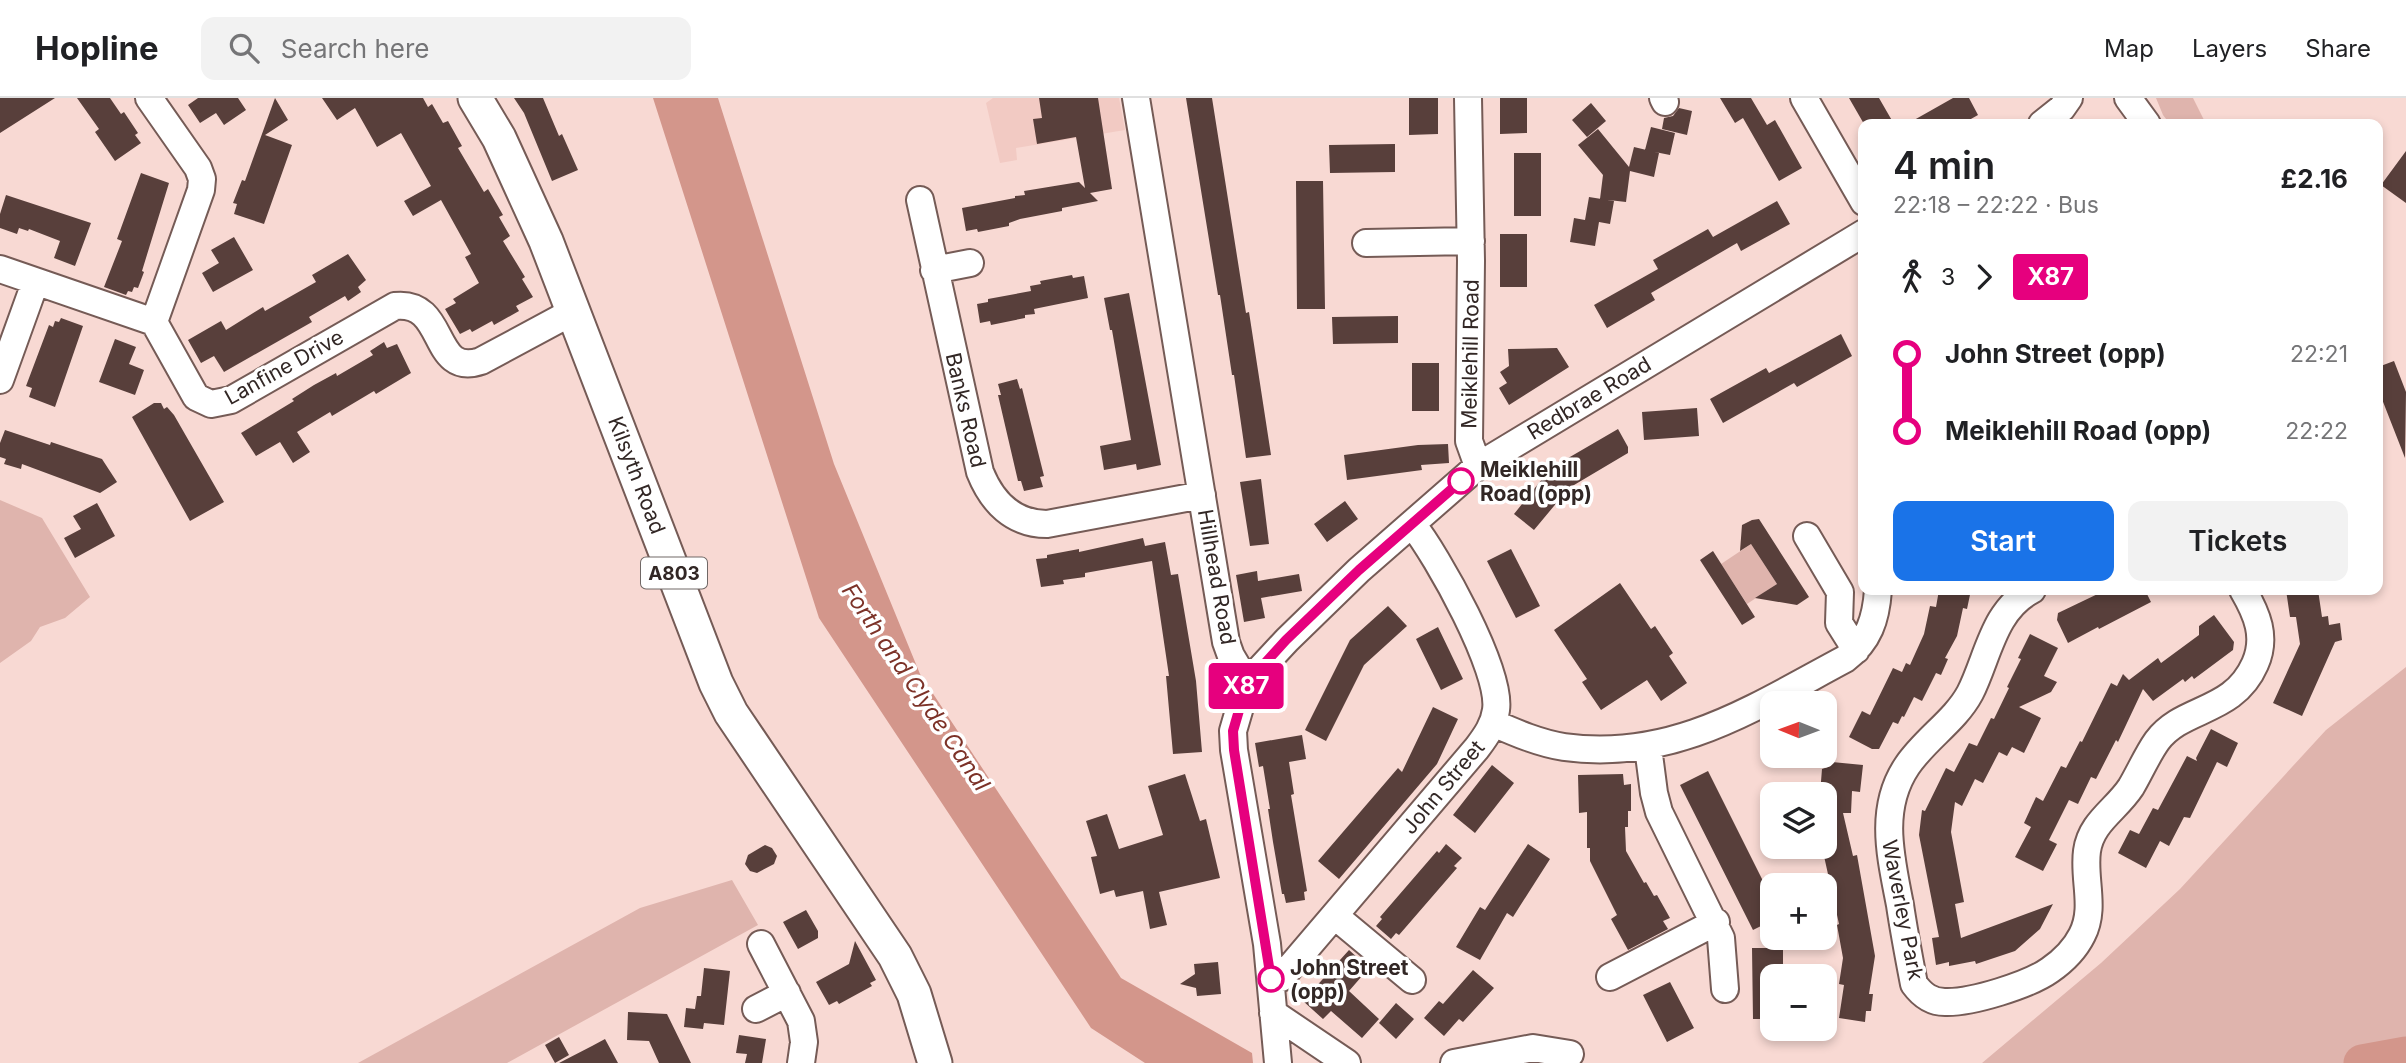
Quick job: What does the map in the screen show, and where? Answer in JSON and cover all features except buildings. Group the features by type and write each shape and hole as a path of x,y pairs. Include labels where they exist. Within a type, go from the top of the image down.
{"main road":[{"name":"Kilsyth Road","path":"475,98 499,138 546,241 721,693 731,713 808,830 895,956 914,994 935,1063"},
{"path":"912,1063 922,1022"}],"street":[{"path":"0,269 154,323 201,190 202,179 198,168 149,98"},
{"name":"Hillhead Road","path":"1136,98 1226,642 1247,683"},
{"name":"Meiklehill Road","path":"1468,98 1471,241 1469,442 1478,466"},
{"path":"1804,98 1858,192"},
{"path":"2048,119 2069,98"},
{"path":"2128,98 2143,119"},
{"name":"Banks Road","path":"920,200 980,472 990,493 1010,513 1028,523 1047,524 1202,495"},
{"name":"Redbrae Road","path":"1247,683 1307,619 1478,466 1858,237"},
{"path":"1366,243 1471,241"},
{"path":"934,270 970,263"},
{"path":"0,380 35,283"},
{"name":"Lanfine Drive","path":"154,323 196,397 211,404 231,400 395,306 412,306 420,310 448,354 464,364 481,361 573,311"},
{"name":"John Street","path":"1271,979 1281,978 1335,916 1477,748 1493,723 1497,696 1490,666 1449,584 1412,524"},
{"path":"1807,536 1840,593 1839,623 1856,650"},
{"path":"1493,723 1530,738 1563,747 1618,749 1648,747 1702,730 1742,714 1845,659 1856,650 1872,625 1877,595"},
{"name":"Waverley Park","path":"2022,595 1997,626 1970,692 1906,768 1890,811 1888,829 1891,859 1914,984 1928,998 1943,1002 1980,996 2034,979 2050,970 2077,944 2087,923 2090,898 2087,851 2096,825 2129,790 2157,740 2178,723 2231,696 2241,687 2254,666 2261,638 2258,619 2246,595"},
{"path":"1247,683 1233,731 1234,750 1271,979 1277,1057"},
{"path":"1648,747 1654,793 1660,812 1721,937 1725,989"},
{"path":"1335,916 1412,980"},
{"path":"1610,977 1716,922"},
{"path":"761,944 803,1031 801,1063"},
{"path":"756,1009 786,993"},
{"path":"1273,1013 1347,1063"},
{"path":"1454,1063 1533,1048 1570,1054"}],"shaded area":[{"path":"993,98 1119,98 1125,130 1016,148 1017,160 1000,163 986,103"},
{"path":"2156,98 2193,98 2204,119 2166,119"},
{"path":"0,500 42,518 90,597 65,618 40,627 31,641 0,663"},
{"path":"1751,544 1777,584 1747,604 1721,564"},
{"path":"2406,667 2406,1063 1982,1063 2101,963 2180,889 2326,730"},
{"path":"732,880 758,925 507,1063 358,1063 640,908"}],"water":[{"name":"Forth and Clyde Canal","path":"653,98 718,98 834,464 920,674 1121,978 1252,1053 1253,1063 1145,1063 1091,1028 819,618"}],"waterway":[{"path":"2362,1063 2406,1055"}],"bus line":[{"name":"X87","path":"1271,979 1234,750 1233,731 1247,683 1286,640 1359,570 1461,481"}],"place":[{"name":"Meiklehill Road (opp)","path":"1461,481"},
{"name":"John Street (opp)","path":"1271,979"}]}
